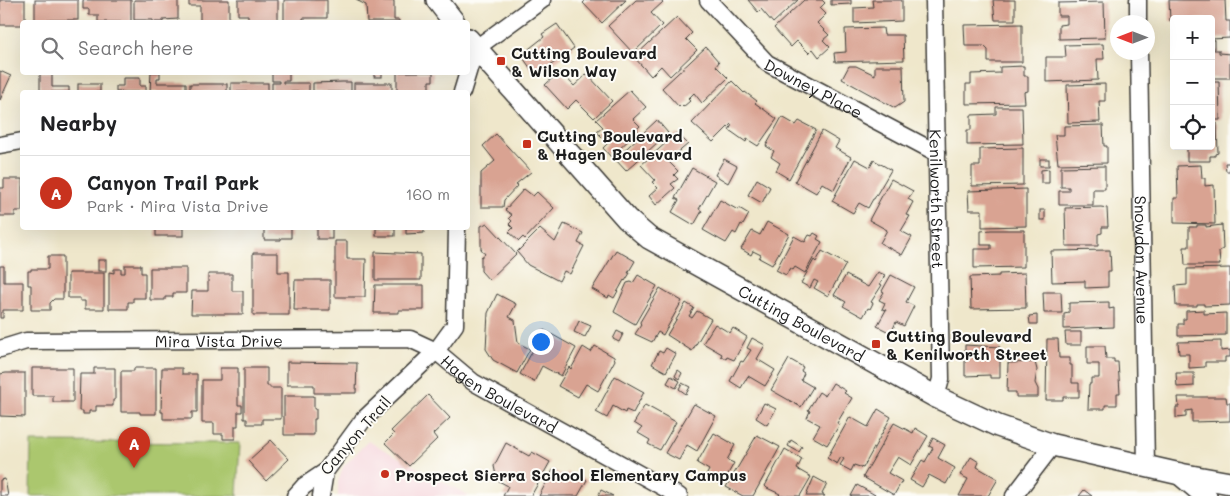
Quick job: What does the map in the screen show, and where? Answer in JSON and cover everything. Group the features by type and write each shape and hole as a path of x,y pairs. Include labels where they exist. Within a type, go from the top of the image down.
{"street":[{"path":"437,0 452,20"},
{"path":"471,44 542,0"},
{"name":"Downey Place","path":"708,0 767,63 937,153"},
{"name":"Kenilworth Street","path":"934,0 941,379 936,397"},
{"path":"1138,0 1138,15"},
{"name":"Cutting Boulevard","path":"471,44 627,219 649,238 936,397 998,426 1053,445 1180,474 1206,496"},
{"name":"Snowdon Avenue","path":"1139,60 1146,466"},
{"path":"462,90 465,75"},
{"path":"0,145 20,142"},
{"name":"Hagen Boulevard","path":"457,230 455,325 436,351 473,382 679,496"},
{"name":"Mira Vista Drive","path":"0,349 26,341 410,339 436,351"},
{"name":"Canyon Trail","path":"295,496 304,486 325,472 363,420 436,351"},
{"path":"1014,496 1053,445"},
{"path":"321,496 325,472"},
{"path":"1180,474 1230,483"}],"shaded area":[{"name":"Prospect Sierra School Elementary Campus","path":"368,441 470,496 338,496 338,482 343,467"}],"green space":[{"path":"31,442 240,443 237,494 239,496 30,496"}],"building":[{"path":"0,0 25,0 25,20 20,20 20,25 0,25"},
{"path":"35,0 78,0 78,20 35,20"},
{"path":"83,0 131,0 131,20 98,20 98,15 89,15 89,9 83,9"},
{"path":"134,0 178,0 178,19 134,20"},
{"path":"189,0 229,0 229,20 200,20 200,6 189,6"},
{"path":"238,0 278,0 278,20 248,20 248,15 238,15"},
{"path":"284,0 327,0 327,18 284,20"},
{"path":"356,0 394,1 394,20 367,20 366,5"},
{"path":"586,0 626,0 602,23 583,3"},
{"path":"636,0 661,0 663,2 651,13 662,25 633,53 608,26"},
{"path":"748,0 798,0 773,23 761,9 758,12"},
{"path":"804,0 822,0 825,3 820,8 826,14 817,23 829,35 823,40 830,47 819,57 813,49 809,53 797,41 791,47 774,28"},
{"path":"831,0 851,0 851,4 831,5"},
{"path":"872,0 902,0 902,21 854,23 854,8 873,7"},
{"path":"993,0 1015,0 1015,20 995,20"},
{"path":"1169,0 1225,0 1226,21 1230,21 1230,38 1215,39 1215,15 1170,15 1170,21"},
{"path":"1104,2 1105,38 1059,39 1059,25 1067,24 1067,16 1058,16 1058,3"},
{"path":"677,17 692,33 686,39 697,50 670,76 661,66 651,76 634,57"},
{"path":"557,24 574,48 536,76 521,55 544,37 542,34"},
{"path":"1022,24 1022,62 988,62 988,50 984,46 965,46 964,25"},
{"path":"883,28 884,35 903,35 904,60 835,62 834,53 846,52 845,29"},
{"path":"1103,44 1104,59 1097,59 1098,80 1046,82 1046,57 1066,57 1065,45"},
{"path":"706,47 719,62 716,66 728,78 702,103 694,93 688,99 690,101 683,107 681,105 679,107 662,88"},
{"path":"1215,50 1219,50 1219,53 1230,54 1230,78 1215,78"},
{"path":"849,66 856,66 875,75 875,66 903,66 904,102 895,108 842,79"},
{"path":"1024,66 1024,76 1028,76 1028,91 1024,92 1025,103 966,104 966,84 971,84 971,74 1000,73 1000,67"},
{"path":"0,71 11,76 0,100"},
{"path":"560,71 574,86 587,74 612,101 594,118 576,100 567,109 545,85"},
{"path":"40,75 52,75 52,87 69,87 69,90 40,90"},
{"path":"151,75 160,75 160,78 157,78 157,83 186,83 186,90 150,90"},
{"path":"272,75 289,75 289,81 283,81 283,83 309,83 309,90 272,90 272,83 279,83 279,81 272,81"},
{"path":"374,75 382,75 382,77 374,77"},
{"path":"397,75 433,75 433,81 429,81 429,90 397,90"},
{"path":"123,78 140,78 140,86 146,86 146,90 116,90 116,86 123,86"},
{"path":"732,81 744,93 757,101 755,103 777,119 758,146 747,139 746,142 729,130 731,124 713,142 692,123"},
{"path":"351,82 351,90 313,90 313,83"},
{"path":"1215,82 1219,82 1220,120 1215,120"},
{"path":"231,83 268,83 268,90 231,90"},
{"path":"354,83 392,83 392,90 354,90"},
{"path":"78,84 100,84 100,90 78,90"},
{"path":"190,84 227,84 227,90 190,90"},
{"path":"1105,84 1105,101 1099,101 1100,122 1068,123 1067,85"},
{"path":"630,90 646,107 633,119 640,126 637,129 638,131 611,157 603,148 608,143 597,132 603,127 596,120"},
{"path":"996,107 1022,107 1023,144 967,145 967,130 971,130 971,115 996,114"},
{"path":"782,117 796,125 799,121 816,130 789,179 776,171 780,163 771,157 774,151 766,146"},
{"path":"657,120 668,133 626,171 615,159"},
{"path":"1215,123 1217,123 1218,153 1215,156 1210,156 1210,161 1187,161 1187,150 1215,150"},
{"path":"1103,125 1104,146 1107,146 1107,163 1058,164 1055,135 1064,135 1064,126"},
{"path":"822,131 839,141 835,148 851,157 834,190 822,183 816,193 795,181"},
{"path":"677,133 688,144 668,161 678,171 674,175 678,179 671,184 675,188 656,205 649,196 658,188 652,182 655,180 641,165"},
{"path":"496,134 531,172 516,184 518,185 504,200 503,207 481,207 481,173 495,161 483,146"},
{"path":"1023,148 1023,185 972,186 972,166 980,166 980,149"},
{"path":"724,159 737,166 728,183 715,175"},
{"path":"855,159 870,167 874,160 891,170 868,208 859,203 853,213 832,201"},
{"path":"1040,159 1049,159 1049,166 1040,166"},
{"path":"1225,163 1230,163 1230,171 1226,171"},
{"path":"1201,165 1205,186 1214,185 1215,224 1174,223 1174,198 1178,198 1177,166"},
{"path":"1105,166 1105,189 1093,189 1093,205 1059,205 1059,191 1069,191 1069,187 1061,187 1061,167"},
{"path":"692,168 715,181 699,209 702,211 694,225 672,212 679,200 675,198"},
{"path":"1049,169 1049,183 1041,183 1041,170"},
{"path":"4,179 20,179 20,211 15,211 15,216 0,216 0,188 4,188"},
{"path":"757,179 770,187 762,203 748,195"},
{"path":"891,179 913,191 908,199 913,202 906,215 910,216 901,231 912,237 902,255 880,243 887,230 869,220"},
{"path":"524,189 533,196 537,192 554,208 525,239 523,237 519,241 509,232 513,228 509,224 512,221 509,218 512,215 505,210"},
{"path":"1026,189 1026,226 982,227 982,210 969,210 968,191"},
{"path":"720,200 749,214 736,234 733,232 726,243 703,230"},
{"path":"1065,208 1107,208 1108,227 1102,227 1102,233 1098,234 1098,246 1066,246"},
{"path":"1040,210 1045,210 1045,220 1040,220"},
{"path":"767,222 789,234 772,265 759,258 761,255 753,251 751,255 741,249 752,231 760,235"},
{"path":"487,223 516,254 489,280 481,271 481,257 485,254 481,249 481,226"},
{"path":"564,224 583,233 578,243 584,246 570,274 564,271 559,281 528,265 517,252 540,229 555,242"},
{"path":"1197,225 1206,225 1206,227 1222,225 1223,249 1219,251 1220,265 1185,265 1184,247 1189,247 1189,227 1197,227"},
{"path":"156,230 183,230 183,236 156,236"},
{"path":"264,230 291,230 291,238 264,240"},
{"path":"317,230 332,230 332,239 317,239"},
{"path":"376,230 395,230 395,236 376,236"},
{"path":"406,230 424,230 424,233 406,234"},
{"path":"1024,230 1024,267 974,268 974,249 991,249 991,245 981,245 981,231"},
{"path":"814,233 819,236 817,239 822,242 805,273 795,267 793,270 790,268 786,275 776,270 794,236 805,242 809,235 812,236"},
{"path":"335,241 347,241 347,259 366,259 365,297 335,297"},
{"path":"616,250 635,261 628,273 630,273 614,298 609,295 608,298 592,289"},
{"path":"1110,250 1111,271 1108,271 1108,287 1085,288 1085,281 1052,282 1051,251"},
{"path":"822,251 846,264 828,296 814,288 818,282 814,280 810,288 801,283 814,260 816,262"},
{"path":"375,252 421,254 421,280 375,280"},
{"path":"253,253 278,253 278,272 289,272 289,315 253,315"},
{"path":"48,256 63,256 63,299 54,299 50,303 50,310 31,310 31,285 28,285 28,271 31,271 31,269 48,269"},
{"path":"98,260 106,260 106,271 98,271"},
{"path":"125,265 141,265 141,273 145,273 145,298 133,298 133,302 128,302 128,309 109,309 109,272 114,273 114,269 121,269 121,273 125,273"},
{"path":"0,266 4,266 4,282 23,282 23,310 3,310 3,318 0,318"},
{"path":"150,268 186,268 186,293 173,293 173,297 165,297 165,300 150,300"},
{"path":"1230,268 1230,305 1204,306 1204,304 1197,304 1197,306 1176,306 1175,286 1187,285 1187,269"},
{"path":"878,272 885,275 880,284 882,285 871,302 873,303 870,309 868,308 863,317 843,306 846,302 834,295 846,275 868,287"},
{"path":"68,273 104,273 104,309 85,309 85,301 80,301 80,298 68,298"},
{"path":"1025,273 1026,308 971,309 970,277"},
{"path":"208,274 232,274 232,291 243,291 243,314 191,314 192,291 208,291"},
{"path":"638,275 657,286 635,324 614,312 627,283 633,283"},
{"path":"891,275 914,287 906,302 914,306 904,326 896,322 891,333 877,326 886,310 882,309 885,303 879,300"},
{"path":"295,280 330,280 330,310 294,310"},
{"path":"375,285 424,285 424,310 374,313"},
{"path":"660,288 682,301 663,335 658,332 652,342 635,334"},
{"path":"1043,292 1061,292 1062,313 1044,313"},
{"path":"497,294 516,304 509,317 515,320 518,343 530,349 517,373 493,360 486,349 488,313"},
{"path":"1109,302 1109,309 1114,308 1114,327 1064,329 1064,314 1069,313 1069,303"},
{"path":"686,303 694,308 689,316 692,318 697,311 711,319 692,351 667,335"},
{"path":"1204,310 1204,314 1226,313 1226,335 1178,336 1178,324 1183,324 1183,319 1186,319 1186,311"},
{"path":"1037,315 1037,324 1030,324 1029,316"},
{"path":"579,321 591,326 585,337 574,332"},
{"path":"715,324 730,333 733,328 747,337 734,360 727,357 726,359 721,356 722,354 703,343"},
{"path":"544,330 576,348 561,376 542,366 534,382 520,374"},
{"path":"617,331 623,334 619,342 613,339"},
{"path":"1065,332 1081,332 1081,345 1066,345"},
{"path":"752,338 765,345 757,359 775,370 765,386 748,376 741,388 730,381 741,361 743,362 751,350 747,348"},
{"path":"1047,339 1058,339 1059,358 1070,358 1072,383 1079,383 1079,397 1063,397 1063,400 1046,400"},
{"path":"1221,341 1221,351 1230,350 1230,357 1225,357 1225,362 1205,362 1205,367 1189,368 1189,354 1179,354 1178,342"},
{"path":"965,345 1000,347 1000,378 990,378 990,375 965,376"},
{"path":"595,346 614,357 615,360 598,391 586,384 578,397 558,386 569,367 571,369 583,347 591,352"},
{"path":"1087,346 1105,346 1106,359 1114,359 1114,362 1118,362 1120,393 1117,393 1117,405 1105,405 1105,409 1088,409 1089,384 1091,384 1091,378 1099,378 1099,364 1087,364"},
{"path":"666,348 676,354 666,372 652,364 659,351 663,353"},
{"path":"789,359 803,367 801,371 804,373 801,380 813,387 801,407 771,390"},
{"path":"287,362 357,363 356,393 314,393 314,385 287,385"},
{"path":"1035,362 1037,370 1035,383 1038,389 1038,397 1016,397 1016,392 1007,392 1008,363"},
{"path":"32,368 73,368 73,402 53,402 53,396 32,396"},
{"path":"94,368 115,368 115,400 113,400 113,406 96,406 96,411 89,411 89,414 83,414 83,411 79,411 80,374 94,374"},
{"path":"134,368 156,368 156,414 121,412 121,371 134,371"},
{"path":"162,368 182,368 182,374 197,374 197,412 192,412 192,419 163,419 163,412 161,412"},
{"path":"220,368 238,368 238,405 242,405 242,412 238,412 238,426 235,426 235,439 223,439 223,434 214,434 214,423 202,423 202,380 220,380"},
{"path":"244,368 267,368 267,386 270,386 270,388 281,388 281,419 262,419 262,424 247,424 247,419 244,419"},
{"path":"678,370 682,373 679,379 675,376"},
{"path":"25,373 25,417 0,416 0,374"},
{"path":"1176,373 1194,373 1194,386 1177,387"},
{"path":"615,376 644,392 633,413 626,410 625,413 613,406 607,418 596,412"},
{"path":"671,376 680,381 676,388 667,383"},
{"path":"682,383 690,387 686,394 679,389"},
{"path":"833,383 846,391 844,393 852,398 837,423 840,424 827,445 813,437 820,425 807,418 810,411 808,410 819,392 825,396"},
{"path":"428,395 450,418 433,434 437,439 409,466 385,443 394,434 391,431"},
{"path":"284,396 314,396 316,419 314,419 314,435 284,435"},
{"path":"1178,397 1226,397 1227,403 1230,403 1230,421 1192,422 1192,410 1186,411 1186,417 1176,418 1176,407 1179,407"},
{"path":"764,403 776,409 767,425 756,418"},
{"path":"694,404 716,416 697,451 687,445 679,460 665,453"},
{"path":"645,405 676,422 660,450 648,444 650,440 638,433 642,428 634,423"},
{"path":"878,409 891,417 863,468 854,465 851,471 840,465 844,459 841,457 837,464 827,458 850,417 868,427"},
{"path":"894,423 913,433 915,428 928,436 911,465 898,457 888,473 902,481 894,495 863,477"},
{"path":"714,433 735,445 727,460 734,463 722,485 706,476 709,470 697,463"},
{"path":"757,435 780,447 753,496 743,496 726,487"},
{"path":"933,438 945,445 938,458 955,468 946,484 929,475 922,487 910,480 922,460 925,462 933,448 929,446"},
{"path":"271,440 289,459 266,481 248,461"},
{"path":"791,440 802,447 799,452 788,446"},
{"path":"506,443 529,456 532,452 550,462 531,496 503,496 508,486 497,480 494,466"},
{"path":"785,449 802,459 797,469 811,477 800,496 778,496 780,494 765,486"},
{"path":"971,457 979,462 977,467 998,479 988,496 959,496 968,479 960,475"},
{"path":"553,470 565,477 567,472 575,477 577,475 587,480 578,496 539,496"},
{"path":"814,477 827,484 822,494 825,496 806,496"},
{"path":"5,479 8,496 0,496 0,480"},
{"path":"857,485 877,496 851,496"},
{"path":"601,490 613,496 598,496"},
{"path":"1084,490 1092,496 1079,496"}],"place":[{"name":"Cutting Boulevard & Wilson Way","path":"501,61"},
{"name":"Cutting Boulevard & Hagen Boulevard","path":"527,144"},
{"name":"Cutting Boulevard & Kenilworth Street","path":"876,344"},
{"name":"Canyon Trail Park","path":"134,468"},
{"name":"Prospect Sierra School Elementary Campus","path":"385,474"}]}
